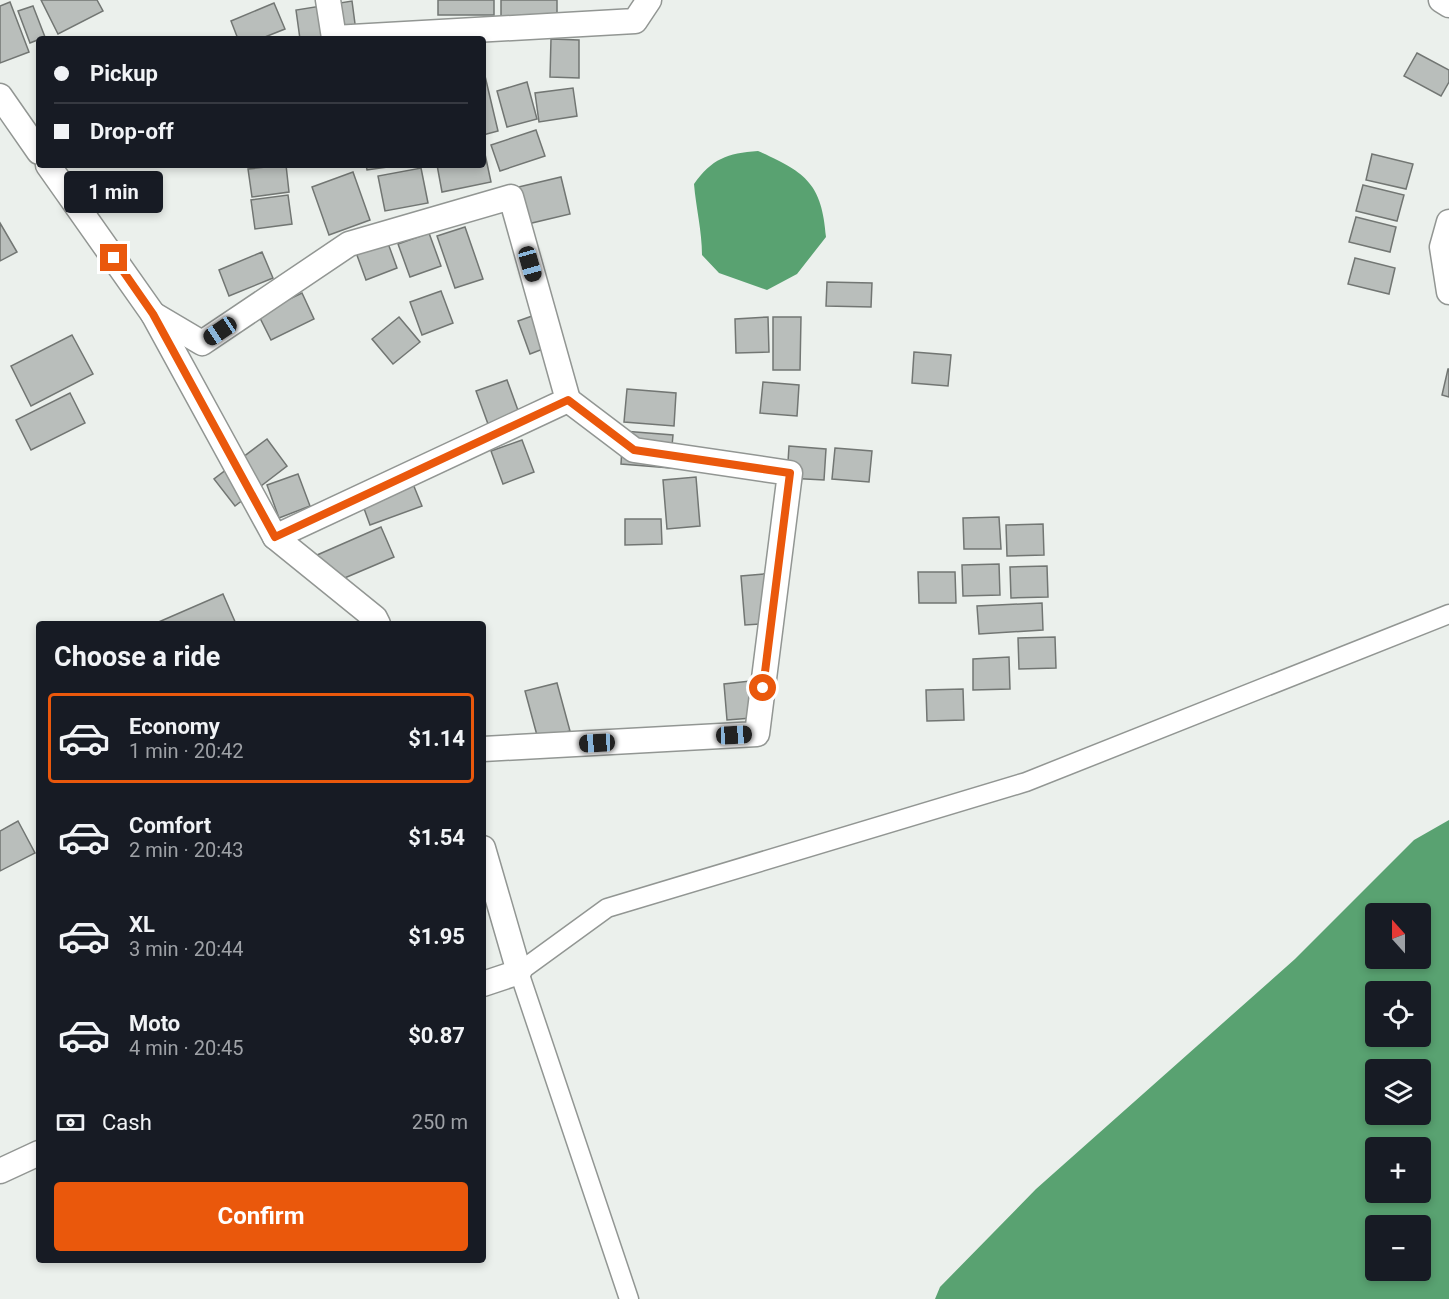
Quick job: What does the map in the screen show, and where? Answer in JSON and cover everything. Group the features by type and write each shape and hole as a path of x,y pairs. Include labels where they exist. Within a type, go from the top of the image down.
{"street":[{"path":"328,0 334,36"},
{"path":"369,36 635,21 649,0"},
{"path":"1441,0 1449,5"},
{"path":"0,96 36,148"},
{"path":"50,168 153,314 275,537 376,621"},
{"path":"153,314 202,343 349,244 511,197 568,400 634,450 790,473 757,734 486,749"},
{"path":"1449,222 1442,247 1449,292"},
{"path":"275,537 568,400"},
{"path":"486,983 519,972 608,908 1026,782 1449,614"},
{"path":"486,858 519,972 628,1299"},
{"path":"0,1171 36,1154"}],"shaded area":[{"path":"758,151 788,166 808,182 820,204 826,237 797,274 767,290 719,273 702,255 694,184 707,169 721,159 737,153"},
{"path":"1449,820 1449,1299 935,1299 940,1287 1036,1189 1295,959 1414,840"}],"building":[{"path":"41,0 97,0 103,11 58,34"},
{"path":"438,0 494,0 494,15 438,15"},
{"path":"501,0 557,0 557,17 501,17"},
{"path":"352,1 357,36 300,36 296,10"},
{"path":"10,2 29,52 0,63 0,6"},
{"path":"274,3 285,29 268,36 237,36 231,21"},
{"path":"33,6 45,36 36,36 36,41 30,43 18,11"},
{"path":"551,39 579,40 579,78 550,77"},
{"path":"1417,53 1449,70 1449,82 1441,96 1404,76"},
{"path":"486,80 498,131 486,134"},
{"path":"527,82 537,119 507,127 497,91"},
{"path":"573,88 577,116 539,122 535,93"},
{"path":"536,130 545,156 500,171 491,145"},
{"path":"1372,154 1413,164 1406,189 1366,180"},
{"path":"486,159 491,182 442,192 438,168 486,168"},
{"path":"286,168 289,192 252,197 248,169"},
{"path":"421,168 428,203 385,211 378,176"},
{"path":"353,172 370,220 329,235 312,187"},
{"path":"561,177 570,214 515,227 506,190"},
{"path":"1363,185 1404,195 1397,221 1356,211"},
{"path":"288,195 292,224 255,229 251,200"},
{"path":"1356,217 1396,227 1390,252 1349,242"},
{"path":"0,223 17,252 0,261"},
{"path":"465,227 483,279 455,288 437,236"},
{"path":"429,233 441,266 410,277 398,244"},
{"path":"385,235 397,268 366,280 354,247"},
{"path":"262,252 273,278 229,296 219,270"},
{"path":"1355,258 1395,268 1389,294 1348,284"},
{"path":"827,282 872,283 871,307 826,306"},
{"path":"441,291 453,323 422,335 410,302"},
{"path":"302,293 314,319 271,340 258,314"},
{"path":"549,310 561,342 530,354 518,321"},
{"path":"399,317 420,342 393,364 372,339"},
{"path":"768,317 769,352 736,353 735,319"},
{"path":"773,317 801,317 800,370 773,370"},
{"path":"72,335 93,374 31,406 11,366"},
{"path":"914,352 951,355 948,386 912,383"},
{"path":"1449,369 1449,397 1442,395"},
{"path":"507,380 519,413 488,424 476,391"},
{"path":"763,382 799,385 797,416 760,413"},
{"path":"627,389 676,393 674,426 624,422"},
{"path":"70,393 85,423 31,450 16,420"},
{"path":"623,431 673,435 670,468 621,464"},
{"path":"267,439 287,466 235,506 214,479"},
{"path":"522,440 534,472 503,484 491,451"},
{"path":"789,446 826,449 824,480 787,478"},
{"path":"835,448 872,451 869,482 832,479"},
{"path":"298,474 310,506 279,518 267,485"},
{"path":"696,477 700,526 667,529 663,480"},
{"path":"413,484 422,506 370,525 362,503"},
{"path":"999,517 1001,549 964,549 963,518"},
{"path":"625,519 661,519 662,544 625,545"},
{"path":"1043,524 1044,555 1007,556 1006,525"},
{"path":"381,527 394,557 321,588 308,559"},
{"path":"999,564 1000,595 963,596 962,565"},
{"path":"1047,566 1048,597 1011,598 1010,567"},
{"path":"918,572 955,572 956,603 919,603"},
{"path":"774,573 778,623 745,625 741,576"},
{"path":"223,594 235,621 161,621"},
{"path":"1042,603 1043,630 979,634 977,606"},
{"path":"1055,637 1056,668 1019,669 1018,638"},
{"path":"1009,657 1010,689 973,690 973,659"},
{"path":"750,681 752,718 727,720 724,684"},
{"path":"557,683 570,731 538,739 525,691"},
{"path":"963,689 964,720 927,721 926,690"},
{"path":"18,821 35,853 0,871 0,831"}],"route":[{"path":"114,258 153,314 275,537 568,400 634,450 790,473 763,688"}]}
